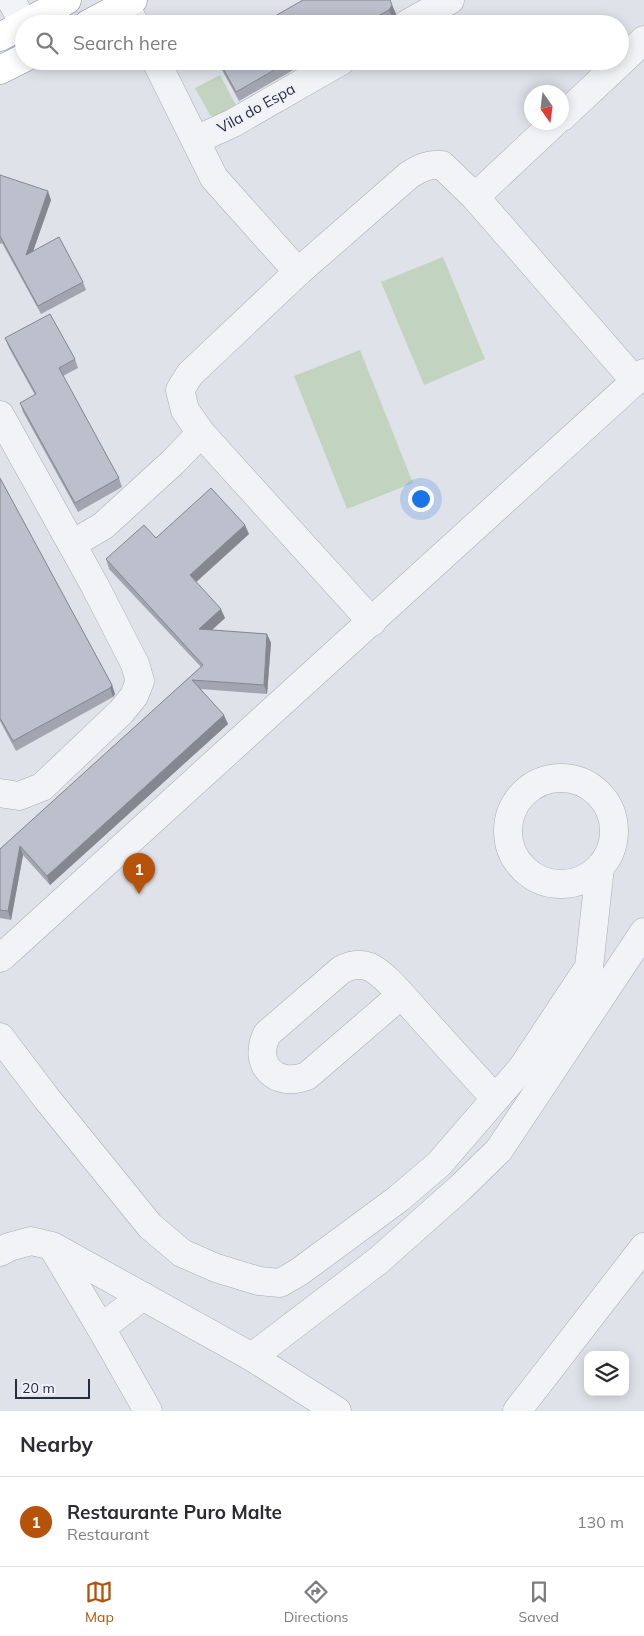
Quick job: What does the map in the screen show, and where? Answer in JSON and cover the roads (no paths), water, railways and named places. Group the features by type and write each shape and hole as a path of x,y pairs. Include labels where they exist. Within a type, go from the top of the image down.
{"highway":[{"path":"40,15 68,0"},
{"path":"114,15 131,9"},
{"path":"0,37 15,29"},
{"path":"0,70 15,62"}],"street":[{"path":"11,0 19,15"},
{"path":"420,15 440,2"},
{"path":"629,54 644,40"},
{"path":"161,70 214,178 298,272"},
{"name":"Vila do Espa","path":"196,140 233,123 325,70"},
{"path":"569,110 612,70"},
{"path":"475,197 546,130"},
{"path":"0,958 372,622 640,377 475,197 442,165 424,166 408,175 298,272 190,374 180,390 185,410 201,433 372,622"},
{"path":"0,414 72,544 135,664 140,681 134,696 121,712 42,786 19,796 0,793"},
{"path":"72,544 103,526 173,462 201,433"},
{"path":"0,1037 150,1226 182,1253 216,1268 259,1281 280,1283 299,1272 398,1199 439,1164 522,1068 589,967 600,867"},
{"path":"252,1358 379,1260 460,1188 499,1150 644,932"},
{"path":"401,995 307,1076 298,1080 283,1078 270,1071 264,1062 262,1053 263,1043 267,1034 341,970 350,966 368,966 376,971 401,995 495,1098"},
{"path":"0,1252 9,1247 31,1241 52,1246 252,1358 337,1411"},
{"path":"52,1246 148,1411"},
{"path":"517,1411 644,1247"},
{"path":"101,1328 143,1296"}],"place":[{"name":"Restaurante Puro Malte","path":"139,894"}]}
